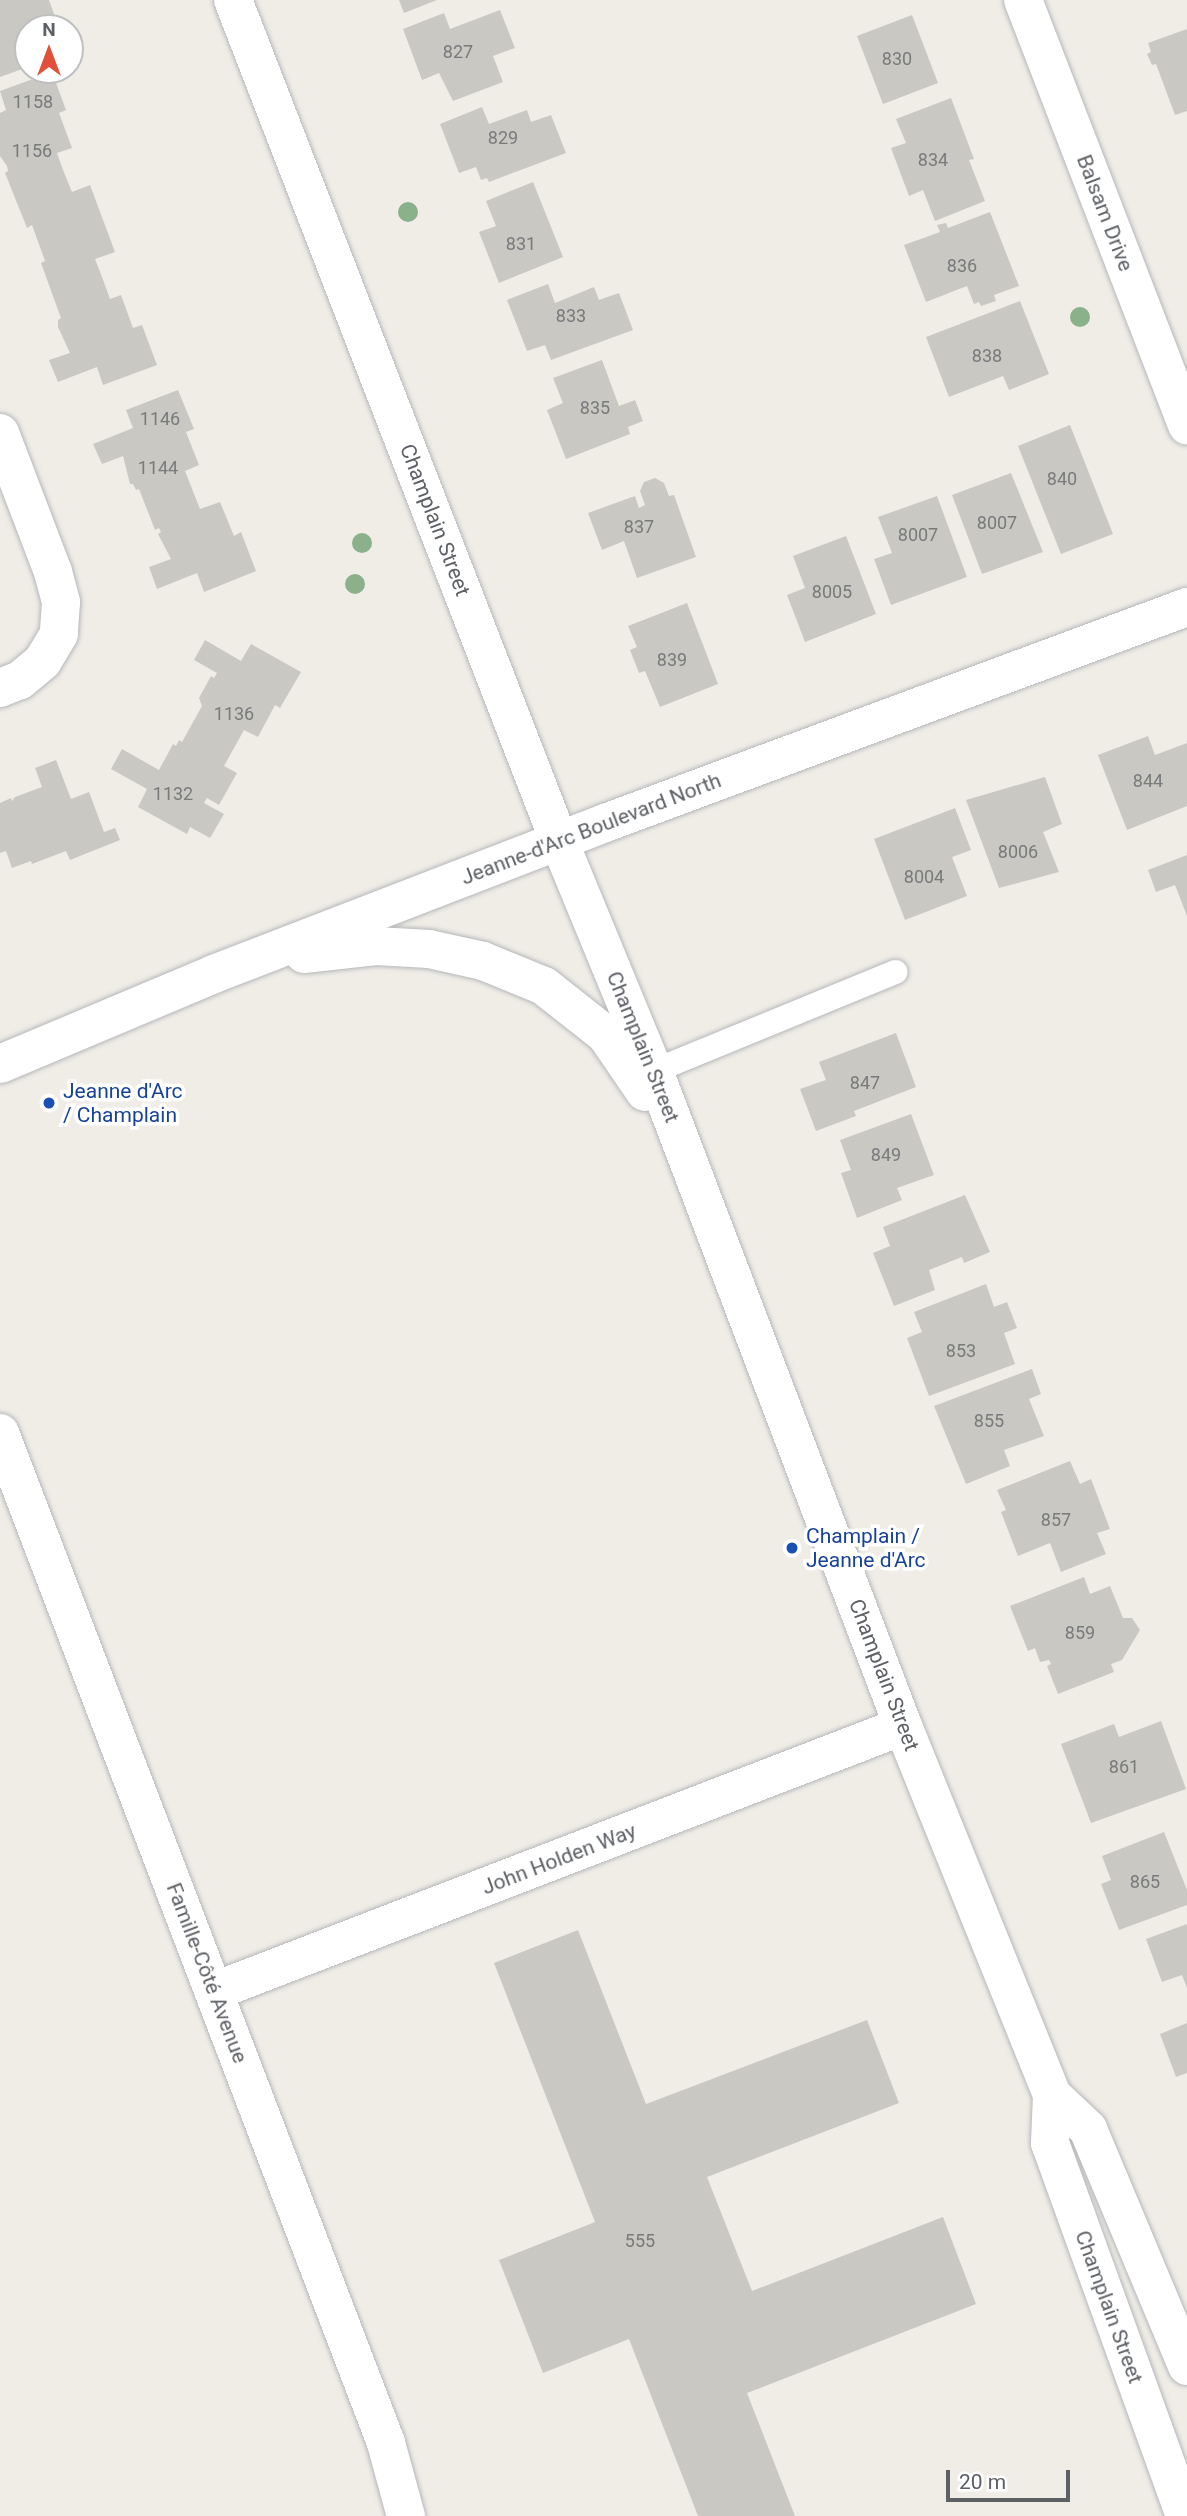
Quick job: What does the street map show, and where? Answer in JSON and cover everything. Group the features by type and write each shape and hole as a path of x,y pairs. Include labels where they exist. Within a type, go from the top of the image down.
{"main road":[{"name":"Champlain Street","path":"233,0 559,841 654,1071 903,1726 1052,2095 1050,2143 1185,2516"},
{"name":"Balsam Drive","path":"1023,0 1187,426"},
{"path":"0,433 53,572 61,602 59,634 43,661 20,680 0,688"},
{"name":"Jeanne-d'Arc Boulevard North","path":"0,1064 214,974 559,841 1187,607"},
{"path":"214,974 277,958 376,946 429,949 483,961 544,986 607,1035 683,1148"},
{"name":"Famille-Côté Avenue","path":"0,1433 386,2443 406,2516"},
{"name":"John Holden Way","path":"215,1991 903,1726"},
{"name":"Champlain Street","path":"1052,2095 1088,2129 1187,2366"}],"lane":[{"path":"654,1071 895,972"}],"building":[{"path":"0,0 49,0 54,14 14,14 14,72 0,77"},
{"path":"399,0 437,0 404,13"},
{"path":"500,10 515,48 493,56 503,82 453,101 439,73 422,80 403,29 444,13 450,29"},
{"path":"912,15 938,83 883,104 857,36"},
{"path":"1187,29 1187,111 1175,115 1156,64 1152,65 1147,54 1151,52 1148,43"},
{"path":"19,84 56,84 66,110 59,113 72,148 57,153 63,170 72,192 90,185 115,252 95,259 110,299 121,295 133,328 142,325 157,365 103,385 97,367 58,382 49,360 70,353 58,327 58,320 61,318 41,263 45,261 32,225 27,228 5,173 8,171 7,166 0,156 0,113 6,110 0,91"},
{"path":"951,98 974,159 969,160 985,201 935,221 923,190 909,196 891,148 906,143 896,119"},
{"path":"482,107 489,124 527,110 531,122 551,115 566,153 489,182 487,178 481,180 476,167 459,173 440,124"},
{"path":"533,182 563,257 499,283 479,232 496,226 486,201"},
{"path":"990,212 1019,286 994,295 996,301 981,306 979,302 974,304 967,286 926,302 904,245 940,232 937,225 946,223 948,228"},
{"path":"548,284 555,303 594,287 599,300 619,293 633,330 551,360 545,345 527,351 507,300"},
{"path":"1020,301 1049,374 1009,390 1003,376 949,397 926,337"},
{"path":"602,360 619,406 635,400 643,421 628,427 630,434 566,459 547,410 563,403 553,378"},
{"path":"178,390 194,429 186,432 199,465 185,471 200,509 220,502 234,536 241,532 256,571 204,592 197,573 157,589 149,567 171,559 158,534 161,532 159,528 155,530 139,489 136,490 133,484 130,484 123,456 102,464 93,444 133,428 126,410"},
{"path":"1070,425 1113,534 1061,554 1018,446"},
{"path":"1011,473 1043,552 982,574 952,495"},
{"path":"655,478 664,483 669,496 674,495 696,557 637,578 624,541 602,550 588,513 635,496 639,508 645,505 640,491 644,482"},
{"path":"937,496 967,577 891,605 874,559 892,553 878,517"},
{"path":"846,536 876,614 805,642 787,595 805,588 793,556"},
{"path":"687,603 718,684 660,707 645,671 639,673 630,650 637,647 628,626"},
{"path":"205,640 241,661 251,644 301,672 280,708 275,705 258,737 244,730 224,766 237,773 219,805 207,798 204,803 224,814 210,838 190,827 187,834 138,807 147,789 111,769 122,749 159,770 173,744 176,746 179,740 182,742 202,706 199,698 211,676 214,678 217,673 194,660"},
{"path":"1148,736 1155,755 1187,743 1187,806 1127,830 1098,755"},
{"path":"56,760 71,799 89,792 104,832 115,828 120,840 70,860 66,851 32,864 31,861 12,868 6,851 0,853 0,803 11,798 12,801 15,797 42,787 35,768"},
{"path":"1045,777 1062,824 1043,832 1059,872 999,888 966,800"},
{"path":"955,808 971,850 952,857 967,896 905,920 874,839"},
{"path":"1187,855 1187,916 1175,885 1156,892 1148,870"},
{"path":"896,1033 916,1087 854,1111 856,1116 816,1131 800,1089 826,1080 819,1062"},
{"path":"911,1114 934,1175 897,1188 902,1200 857,1218 841,1173 851,1170 840,1140"},
{"path":"965,1195 990,1252 964,1263 962,1257 929,1270 935,1290 894,1306 873,1253 890,1246 883,1227"},
{"path":"986,1284 994,1307 1007,1302 1017,1328 1004,1333 1015,1364 929,1396 907,1338 922,1332 914,1312"},
{"path":"1032,1369 1041,1394 1029,1399 1044,1436 1004,1450 1010,1466 966,1484 934,1406"},
{"path":"1070,1461 1080,1484 1091,1479 1110,1529 1097,1533 1106,1554 1061,1572 1050,1543 1018,1556 1001,1512 1006,1510 997,1490"},
{"path":"1084,1577 1090,1594 1110,1586 1123,1618 1132,1618 1140,1630 1122,1660 1111,1664 1114,1672 1058,1694 1047,1666 1051,1664 1049,1660 1040,1662 1035,1648 1028,1651 1010,1606"},
{"path":"1161,1721 1186,1789 1091,1823 1061,1744 1114,1724 1119,1737"},
{"path":"1164,1832 1187,1890 1187,1905 1119,1930 1101,1884 1111,1880 1102,1856"},
{"path":"1187,1924 1187,1988 1182,1975 1162,1982 1146,1939"},
{"path":"578,1930 646,2104 867,2020 899,2103 707,2177 752,2291 943,2217 976,2304 747,2393 795,2516 698,2516 629,2339 543,2373 499,2260 595,2222 494,1963"},
{"path":"1187,2023 1187,2073 1176,2077 1160,2034"}],"place":[{"name":"Jeanne d'Arc / Champlain","path":"49,1103"},
{"name":"Champlain / Jeanne d'Arc","path":"792,1548"}]}
